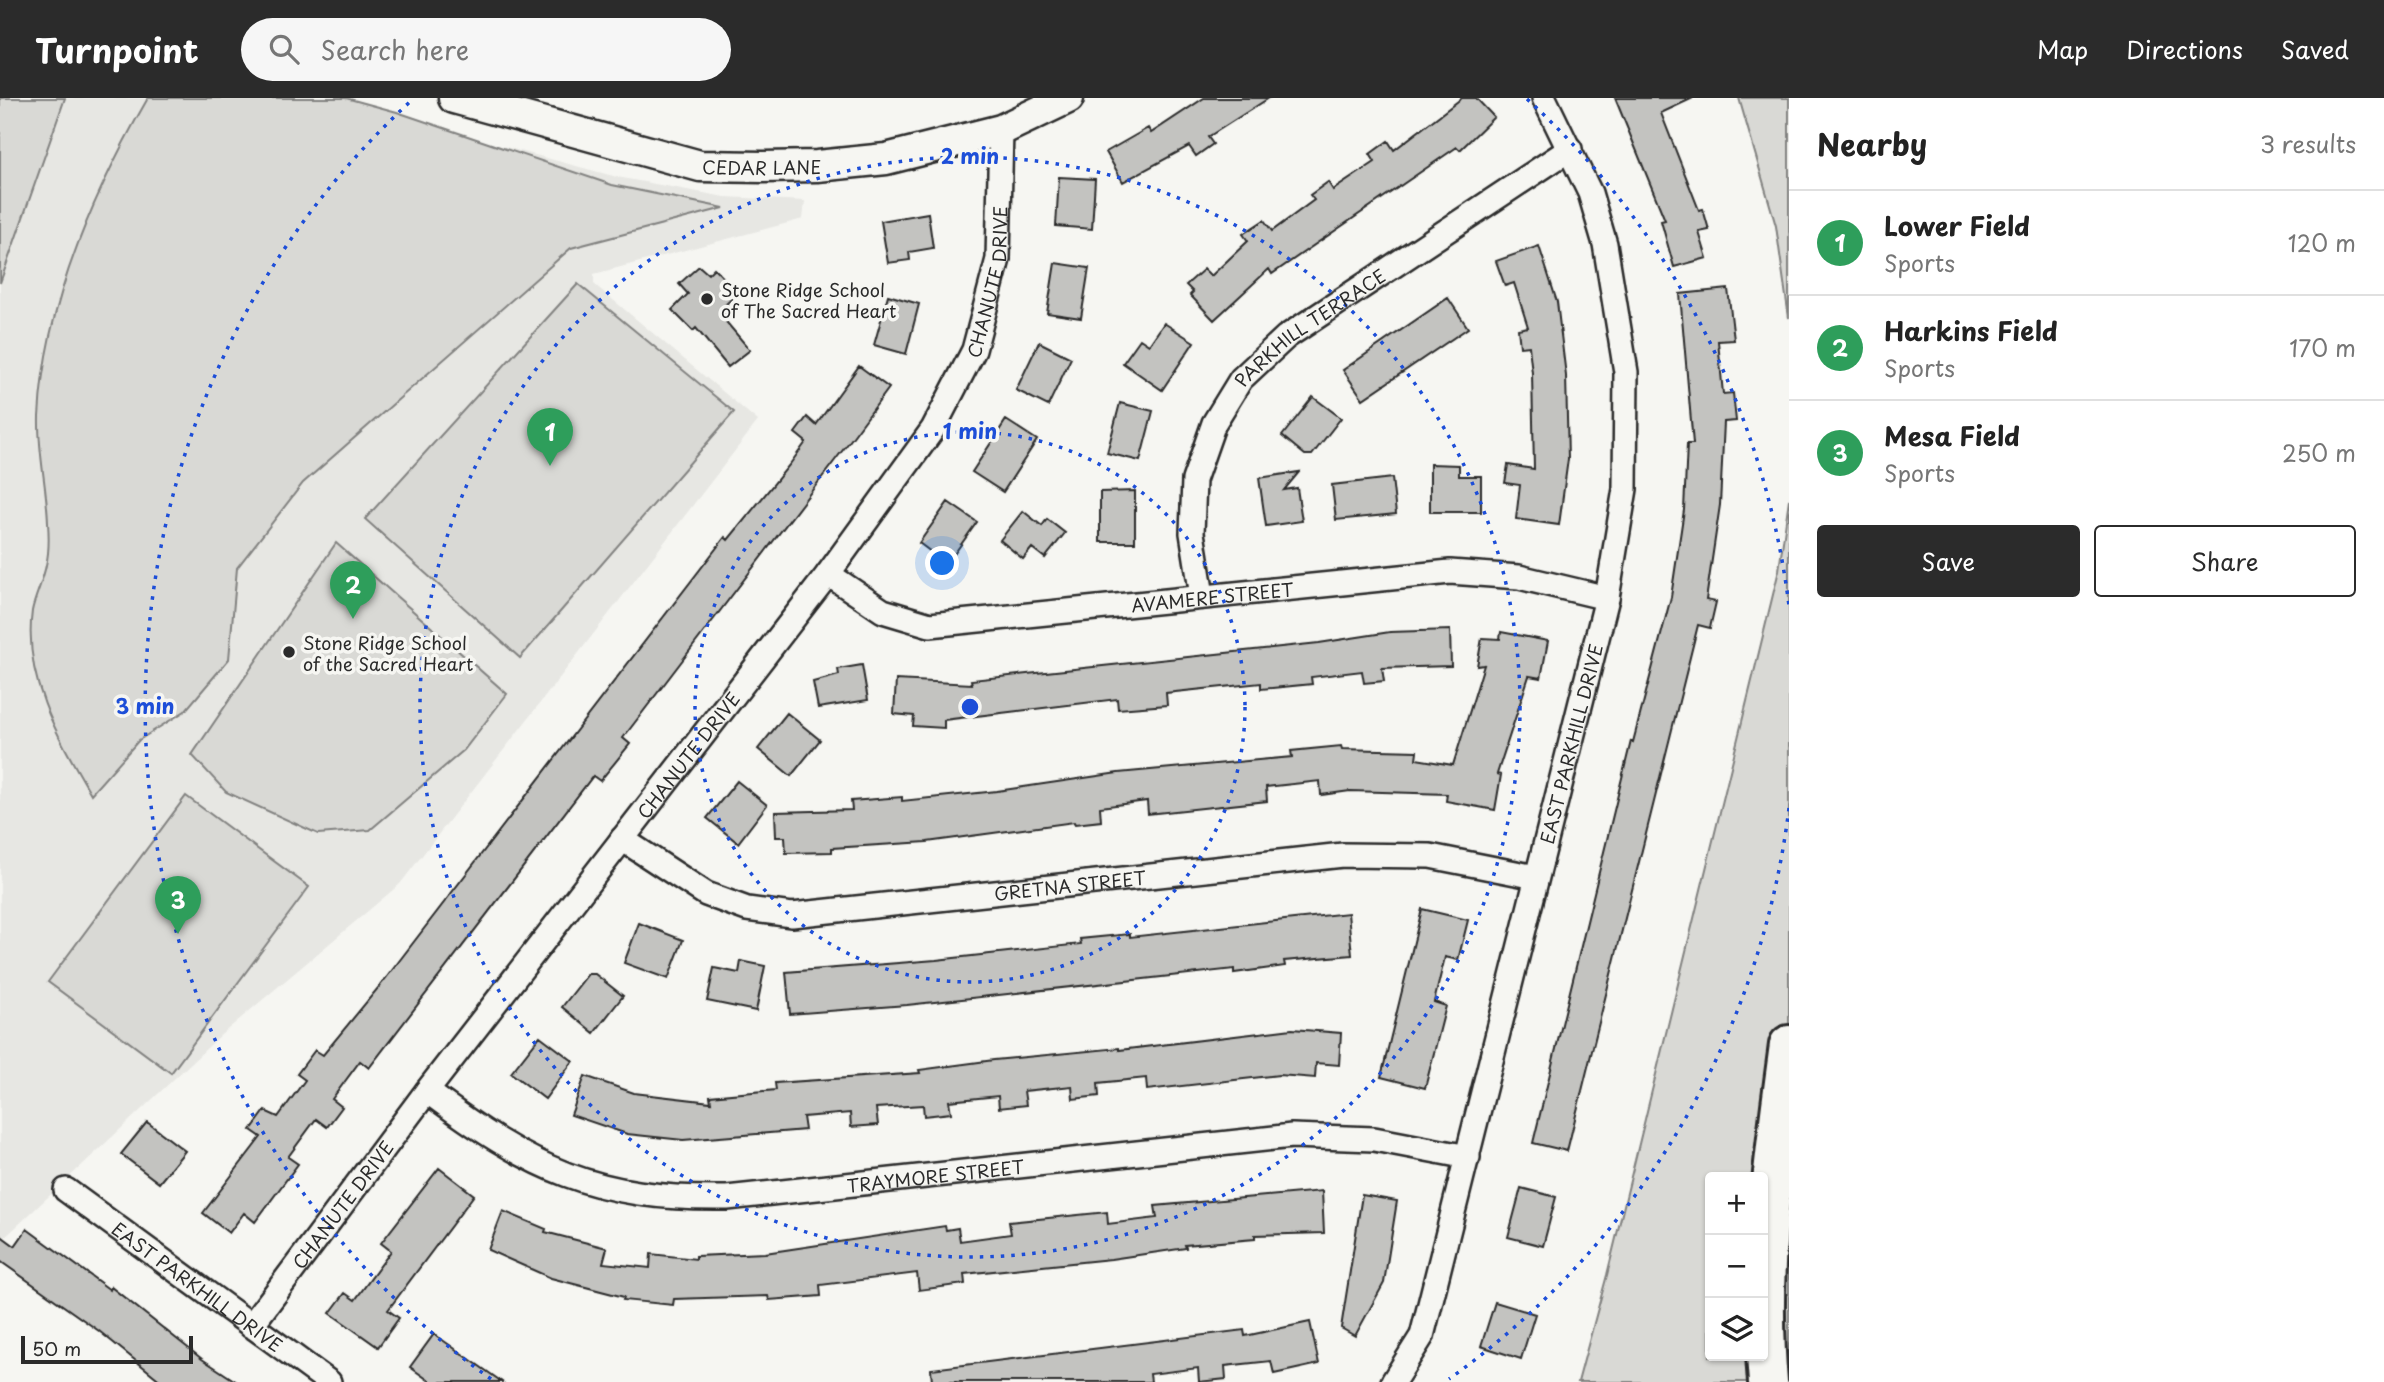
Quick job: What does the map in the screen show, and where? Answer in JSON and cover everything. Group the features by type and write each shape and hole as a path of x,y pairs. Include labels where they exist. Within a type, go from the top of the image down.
{"highway":[{"path":"1768,1382 1766,1252 1775,1144 1789,1045"}],"street":[{"name":"CEDAR LANE","path":"463,99 700,166 817,166 886,159 1000,130 1068,98"},
{"name":"EAST PARKHILL DRIVE","path":"1393,1382 1422,1336 1607,598 1625,489 1626,372 1605,244 1590,193 1545,98"},
{"name":"CHANUTE DRIVE","path":"251,1326 427,1091 828,575 933,429 974,350 998,259 1000,130"},
{"name":"PARKHILL TERRACE","path":"1202,596 1192,533 1194,480 1214,423 1241,379 1286,337 1570,149"},
{"name":"AVAMERE STREET","path":"828,575 883,611 930,625 1450,572 1519,577 1607,598"},
{"name":"GRETNA STREET","path":"622,839 706,894 747,909 792,915 1343,855 1430,856 1536,877"},
{"name":"TRAYMORE STREET","path":"427,1091 487,1136 542,1166 608,1189 670,1199 727,1198 1292,1136 1374,1139 1468,1157"},
{"name":"EAST PARKHILL DRIVE","path":"66,1191 329,1382"}],"shaded area":[{"name":"Stone Ridge School of the Sacred Heart","path":"0,98 323,98 617,177 725,197 805,201 803,219 594,274 594,284 758,421 400,884 222,1034 0,1242"},
{"path":"0,98 65,98 0,283"},
{"path":"148,98 346,98 397,112 612,185 724,208 571,248 303,483 237,568 229,659 185,711 139,740 91,794 55,729 38,684 33,660 32,611 45,571 48,544 39,417 51,334 75,252 109,172"},
{"path":"1739,98 1789,98 1789,318 1776,226"},
{"path":"578,284 734,412 520,658 365,519"},
{"path":"1789,499 1789,1382 1578,1382 1607,1275 1779,570"},
{"path":"336,543 507,694 464,750 370,830 318,834 226,792 192,755"},
{"path":"186,796 309,887 171,1073 48,982"}],"building":[{"path":"1204,98 1269,98 1208,137 1213,144 1196,156 1189,146 1123,182 1106,152 1148,128 1151,133"},
{"path":"1462,98 1476,98 1494,117 1460,150 1457,147 1272,274 1269,269 1214,320 1190,295 1193,292 1186,285 1204,269 1211,276 1248,241 1243,234 1264,220 1272,231 1314,200 1310,195 1328,182 1333,190 1375,162 1370,154 1388,141 1394,150"},
{"path":"1615,98 1693,98 1661,113 1699,210 1703,209 1709,230 1699,232 1707,258 1674,267 1661,221 1665,220"},
{"path":"1059,177 1095,179 1092,229 1056,226"},
{"path":"928,213 933,248 909,252 910,260 888,263 881,221"},
{"path":"1539,246 1557,302 1566,376 1568,459 1559,525 1516,519 1520,485 1505,483 1508,465 1534,469 1532,373 1529,346 1520,347 1518,329 1528,327 1514,283 1505,286 1496,261"},
{"path":"1055,263 1089,268 1081,318 1047,313"},
{"name":"Stone Ridge School of The Sacred Heart","path":"699,266 708,274 714,268 738,293 726,304 730,309 722,317 750,350 728,367 696,328 693,331 672,310 688,294 679,284"},
{"path":"1728,289 1734,340 1718,341 1723,394 1733,393 1736,421 1724,422 1720,505 1706,600 1716,602 1710,628 1698,625 1567,1151 1533,1143 1631,741 1633,742 1671,597 1684,510 1687,444 1693,444 1680,294"},
{"path":"888,295 919,304 906,354 874,345"},
{"path":"1448,298 1468,328 1363,399 1343,370"},
{"path":"1164,323 1194,342 1162,390 1123,363 1140,339 1149,345"},
{"path":"1039,342 1071,358 1048,406 1016,390"},
{"path":"859,366 889,388 623,738 630,744 600,781 593,776 369,1068 360,1061 332,1099 342,1107 327,1127 316,1119 288,1157 298,1164 255,1222 244,1213 229,1233 203,1213 261,1137 251,1130 265,1111 278,1117 305,1080 297,1074 315,1050 323,1055 383,982 725,537 728,540 790,464 806,442 795,433 807,417 816,425"},
{"path":"1313,397 1341,418 1312,455 1305,455 1282,436"},
{"path":"1120,403 1153,411 1140,461 1107,453"},
{"path":"1006,420 1037,440 1003,492 972,472"},
{"path":"1430,464 1459,465 1459,476 1481,476 1481,512 1430,512"},
{"path":"1299,472 1284,490 1297,488 1302,521 1266,526 1259,478"},
{"path":"1392,478 1396,514 1336,520 1332,485"},
{"path":"1135,491 1135,542 1100,542 1100,492"},
{"path":"948,502 977,522 947,564 919,543"},
{"path":"1023,511 1042,526 1047,519 1065,533 1045,558 1032,548 1023,559 1000,540"},
{"path":"1450,630 1451,666 1382,668 1384,681 1364,683 1362,671 1311,677 1312,684 1261,689 1261,683 1166,693 1167,705 1118,709 1117,699 944,720 944,728 913,726 914,716 894,714 896,680 972,684 971,680 1319,643 1390,632"},
{"path":"1501,632 1548,641 1541,678 1529,676 1497,774 1501,775 1495,810 1446,801 1447,794 1350,791 1321,795 1320,781 1266,787 1267,801 1148,814 1147,801 1100,807 1101,821 1074,822 927,842 832,848 832,852 786,853 785,837 776,837 775,812 852,810 851,801 902,797 902,801 997,791 1118,773 1292,757 1291,751 1341,746 1342,749 1417,751 1416,759 1453,765 1484,665 1477,666 1482,638 1500,639"},
{"path":"862,665 868,700 818,708 813,682 839,675 838,669"},
{"path":"787,713 820,740 791,776 758,749"},
{"path":"737,781 767,805 738,843 707,818"},
{"path":"1422,909 1468,920 1458,960 1445,957 1434,1002 1446,1006 1425,1088 1381,1077"},
{"path":"1348,913 1352,955 1284,961 1285,966 1234,973 1234,969 907,1005 790,1014 786,972 936,960 1081,944 1080,939 1130,934 1130,937"},
{"path":"639,923 683,940 668,979 624,963"},
{"path":"741,961 765,966 756,1011 707,1001 714,968 739,973"},
{"path":"588,974 595,974 623,996 594,1033 562,1007"},
{"path":"1292,1029 1341,1033 1339,1065 1316,1063 1315,1078 1279,1075 1147,1090 1146,1078 1098,1083 1099,1096 1073,1099 1072,1086 1024,1091 1026,1105 999,1108 998,1096 949,1101 951,1113 924,1116 923,1105 876,1108 878,1125 851,1127 850,1113 803,1117 805,1130 683,1140 627,1134 571,1115 585,1076 634,1093 711,1102 710,1096 776,1090 775,1083 920,1073 919,1070 994,1060 1119,1050"},
{"path":"540,1036 573,1061 545,1099 511,1073"},
{"path":"147,1122 185,1151 159,1183 121,1154"},
{"path":"439,1168 474,1195 388,1310 399,1318 378,1347 330,1313 345,1293 355,1300 391,1251 381,1243"},
{"path":"1521,1188 1556,1197 1543,1246 1508,1237"},
{"path":"1322,1191 1324,1233 1255,1235 1255,1239 1185,1245 1186,1248 1111,1259 964,1274 965,1284 919,1290 917,1273 820,1285 821,1296 769,1300 768,1296 674,1299 673,1305 623,1300 624,1297 551,1278 488,1250 503,1211 546,1229 545,1232 607,1248 603,1263 650,1268 651,1254 696,1259 696,1256 765,1253 945,1226 946,1230 958,1228 960,1241 1011,1234 1009,1222 1107,1212 1108,1224 1157,1218 1155,1206"},
{"path":"1362,1195 1397,1201 1384,1283 1355,1336 1341,1328"},
{"path":"27,1229 110,1290 111,1287 202,1359 237,1382 162,1382 99,1331 0,1261 0,1235 15,1246"},
{"path":"1495,1302 1535,1314 1521,1359 1481,1346"},
{"path":"1310,1322 1319,1364 1274,1374 1271,1361 1225,1366 1226,1379 1199,1382 1198,1368 1150,1374 1151,1382 932,1382 931,1369 1244,1330 1245,1336"},
{"path":"434,1334 502,1382 431,1382 410,1367"}],"place":[{"name":"Stone Ridge School of The Sacred Heart","path":"707,299"},
{"name":"Lower Field","path":"550,466"},
{"name":"Harkins Field","path":"353,619"},
{"name":"Stone Ridge School of the Sacred Heart","path":"289,652"},
{"name":"Mesa Field","path":"178,934"}]}
